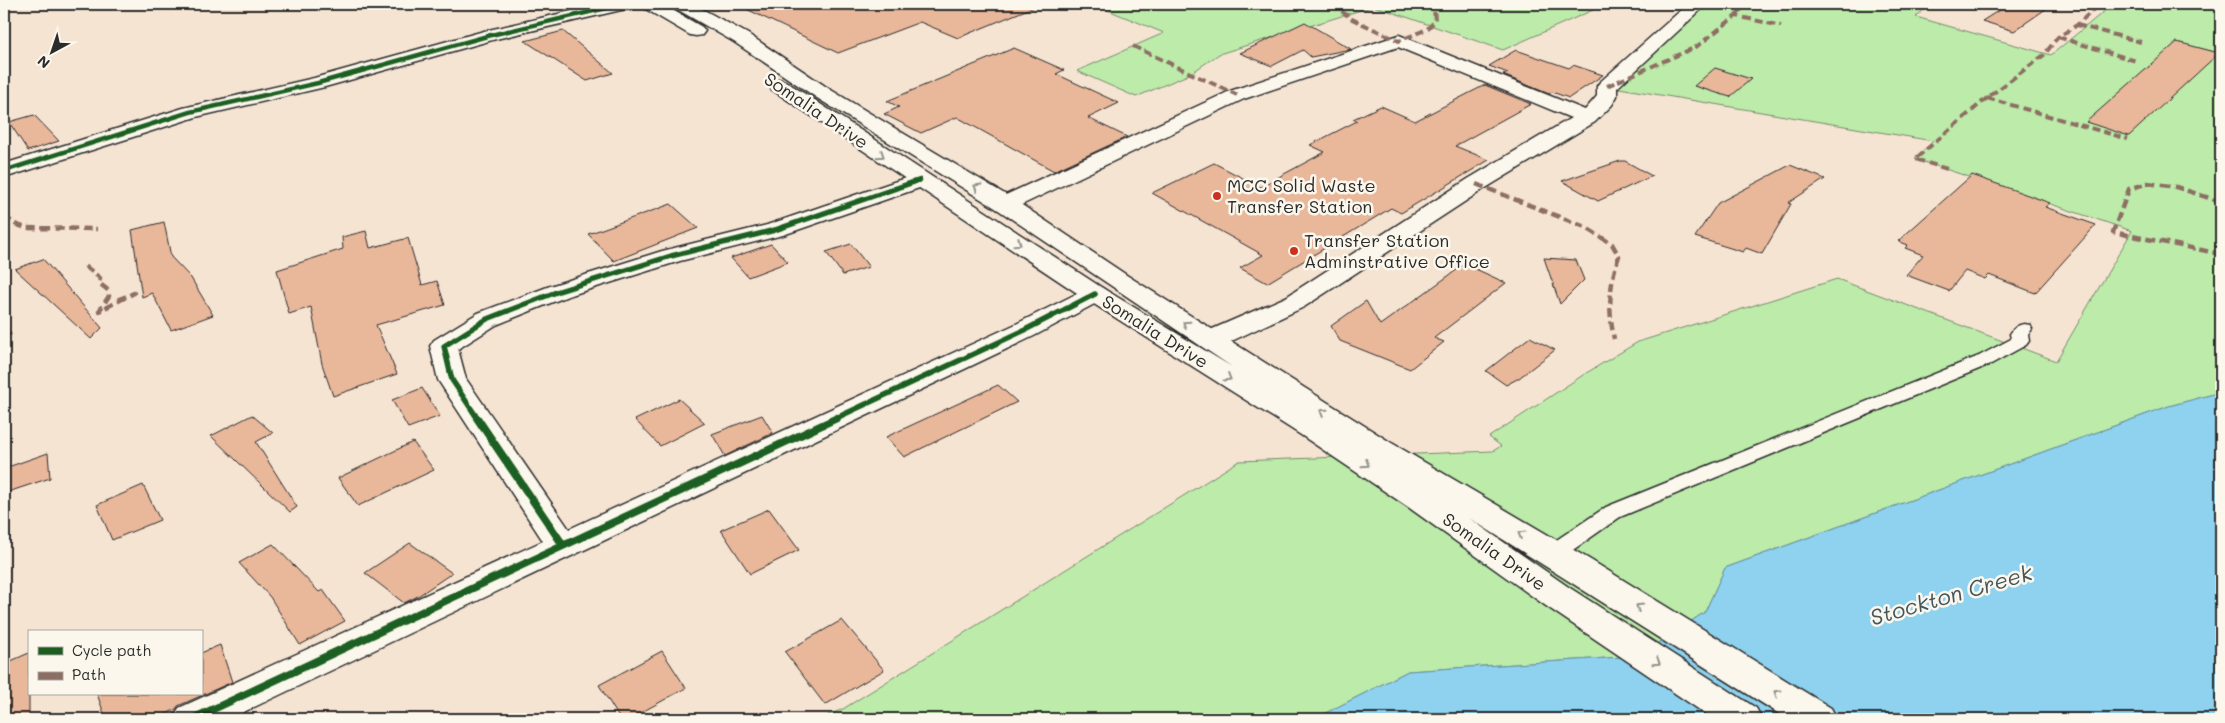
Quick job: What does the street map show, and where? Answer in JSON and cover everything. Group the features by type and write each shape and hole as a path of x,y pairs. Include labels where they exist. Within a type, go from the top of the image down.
{"street":[{"path":"4,171 190,112 318,83 491,36 624,4"},
{"name":"Somalia Drive","path":"650,4 731,53 824,117 1095,294 1327,439 1419,499 1558,597 1743,719"},
{"name":"Somalia Drive","path":"681,4 741,38 824,94 1005,204 1119,281 1379,449 1565,561 1818,719"},
{"path":"1211,340 1295,302 1476,184 1588,118 1602,105 1607,96 1607,86 1698,4"},
{"path":"1005,204 1237,95 1399,41 1588,118"},
{"path":"563,545 452,380 444,346 487,319 559,291 671,256 775,230 920,180"},
{"path":"192,719 1025,330 1095,294"}],"lane":[{"path":"1565,561 1613,512 1984,360 2020,341 2019,334 2024,329"}],"green space":[{"path":"1093,4 1590,4 1593,10 1503,50 1374,6 1219,54 1190,74 1136,97 1077,71 1164,33"},
{"path":"1698,4 1736,4 1772,8 1783,4 1830,4 1846,7 1851,4 1930,4 1916,17 2051,55 2113,4 2221,4 2221,392 2169,406 1725,568 1705,612 1638,656 1408,671 1314,719 819,719 843,709 1239,461 1493,451 1501,446 1489,437 1583,375 1638,342 1837,279 2056,361 2132,231 1915,159 1933,141 1607,86"}],"water":[{"name":"Stockton Creek","path":"2221,392 2221,719 1314,719 1408,671 1638,656 1705,612 1725,568 2169,406"}],"building":[{"path":"736,4 1038,5 958,38 920,22 838,53"},
{"path":"2009,4 2053,4 2014,31 1982,21"},
{"path":"1305,22 1351,49 1311,57 1303,50 1272,66 1240,53"},
{"path":"563,31 613,73 587,81 525,41"},
{"path":"2177,42 2219,53 2129,136 2086,122"},
{"path":"1014,48 1064,70 1056,74 1119,103 1088,118 1127,137 1054,171 957,117 921,133 884,114 899,107 887,101"},
{"path":"1516,50 1569,68 1573,65 1603,75 1569,98 1552,92 1549,94 1503,75 1508,73 1489,66"},
{"path":"1715,68 1751,79 1730,97 1694,86"},
{"path":"1485,85 1531,104 1455,146 1489,160 1401,213 1391,208 1267,283 1240,268 1263,255 1152,193 1214,163 1260,187 1325,152 1310,145 1357,121 1353,119 1381,106 1415,121"},
{"path":"34,115 59,141 28,151 9,122"},
{"path":"1620,161 1625,161 1652,176 1598,201 1562,181"},
{"path":"1790,165 1825,179 1788,203 1791,204 1762,254 1746,248 1743,252 1695,237 1718,203"},
{"path":"1972,175 2050,203 2045,207 2096,225 2035,293 1989,275 1985,279 1965,271 1949,291 1906,275 1923,255 1905,248 1908,245 1898,241"},
{"path":"671,204 698,228 614,261 588,234"},
{"path":"164,222 171,257 191,278 213,315 171,330 152,293 142,297 132,230"},
{"path":"366,231 370,248 408,238 422,285 437,281 445,305 376,325 397,374 333,396 322,364 311,307 289,314 277,270 343,249 342,237"},
{"path":"771,244 788,262 748,277 731,258"},
{"path":"851,244 869,267 843,275 826,252"},
{"path":"1544,258 1576,260 1584,280 1560,304"},
{"path":"43,259 102,328 91,339 15,269"},
{"path":"1465,264 1506,283 1434,338 1444,342 1410,369 1340,341 1331,326 1366,301 1380,325"},
{"path":"1530,337 1555,350 1519,378 1506,385 1486,371"},
{"path":"998,385 1017,402 904,457 886,437"},
{"path":"422,388 440,416 408,428 392,400"},
{"path":"679,399 705,423 660,446 635,420"},
{"path":"252,415 273,433 256,442 297,507 290,512 211,436"},
{"path":"762,415 773,433 725,456 712,434"},
{"path":"413,442 434,470 358,506 338,478"},
{"path":"48,453 50,478 5,493 5,468"},
{"path":"143,485 160,520 112,540 97,505"},
{"path":"769,509 799,550 750,574 721,530"},
{"path":"410,543 452,573 404,603 365,573"},
{"path":"273,544 319,592 323,590 345,621 300,645 270,597 239,563"},
{"path":"842,620 884,670 825,705 785,652"},
{"path":"220,645 232,682 202,695 202,653"},
{"path":"662,651 686,688 629,719 620,719 599,685"},
{"path":"28,653 29,719 4,719 4,664"},
{"path":"98,696 200,696 178,706 157,719 106,719"}],"marked path":[{"path":"1332,4 1352,19 1399,41 1427,29 1435,21 1434,7 1431,4"},
{"path":"1736,16 1745,4"},
{"path":"1947,169 1915,159 1987,98 2044,55 2058,37 2077,25 2099,4"},
{"path":"1607,86 1696,47 1736,16 1781,26"},
{"path":"2077,25 2141,42"},
{"path":"2058,37 2136,61"},
{"path":"1133,46 1237,95"},
{"path":"1987,98 2128,139"},
{"path":"2221,202 2176,187 2148,183 2129,189 2113,232 2221,254"},
{"path":"1476,184 1585,227 1612,244 1619,256 1612,278 1609,298 1614,339"},
{"path":"4,216 15,224 26,228 97,229"},
{"path":"85,266 100,278 99,283 109,291 109,296 99,311 134,293 117,300"},
{"path":"4,336 11,333"}],"cycle path":[{"path":"4,171 190,112 318,83 491,35 624,4"},
{"path":"563,545 452,380 444,346 487,319 559,291 671,256 775,230 920,180"},
{"path":"192,719 1025,330 1095,294"}],"place":[{"name":"MCC Solid Waste Transfer Station","path":"1217,196"},
{"name":"Transfer Station Adminstrative Office","path":"1294,251"}]}
